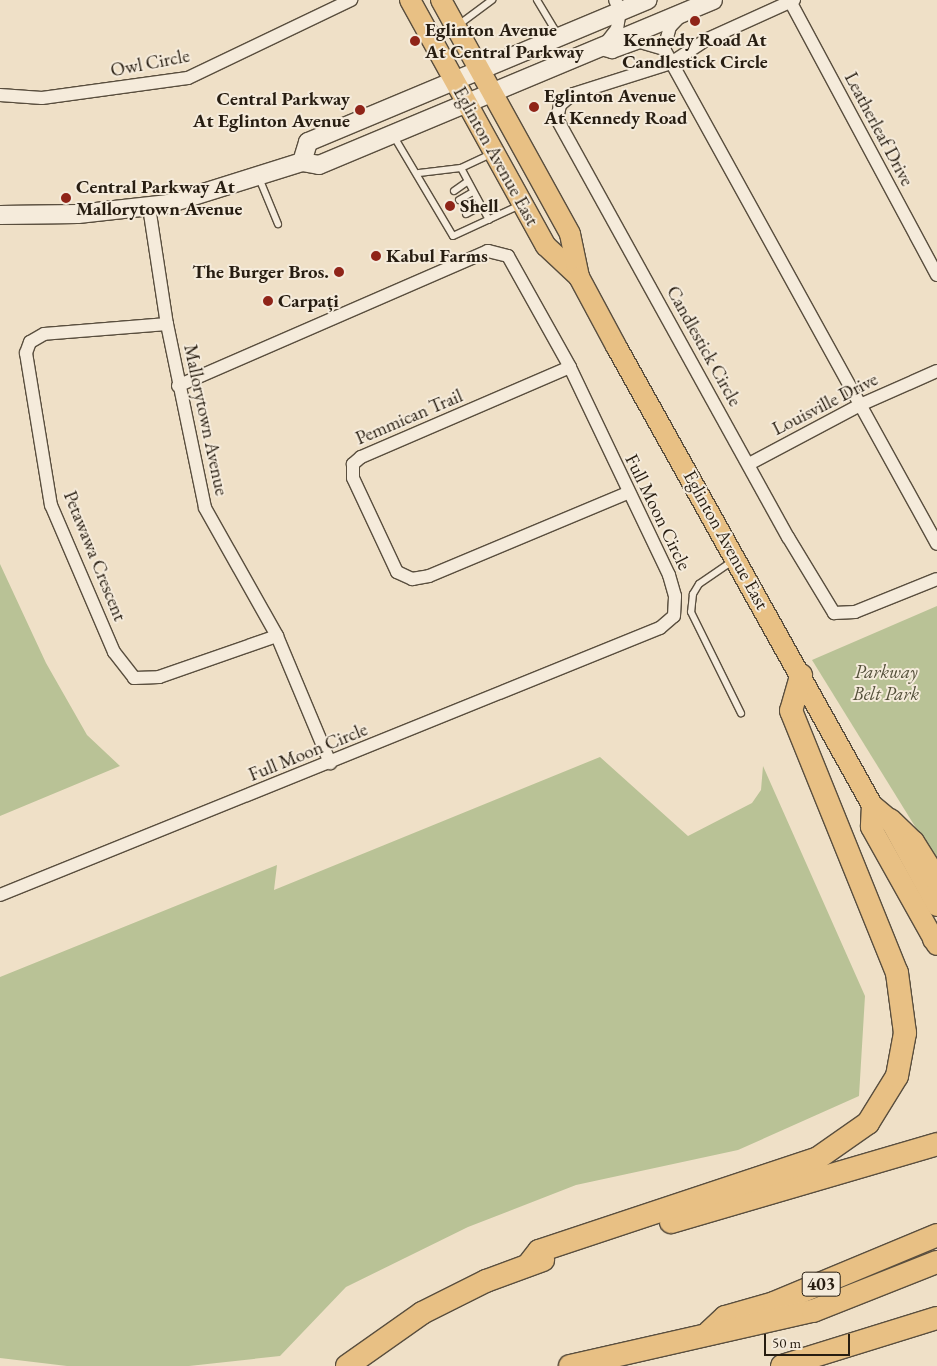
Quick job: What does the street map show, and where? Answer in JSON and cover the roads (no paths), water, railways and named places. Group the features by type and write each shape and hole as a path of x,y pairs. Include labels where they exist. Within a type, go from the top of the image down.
{"highway":[{"path":"528,1265 539,1251 818,1158 868,1123 897,1076 905,1033 897,973 791,710 801,675"},
{"path":"890,820 913,842 937,880"},
{"path":"350,1364 422,1313 528,1265 937,1144"},
{"name":"403","path":"708,1333 725,1317 774,1303 937,1235"},
{"name":"403","path":"570,1366 708,1333 740,1330 813,1310 937,1262"},
{"path":"782,1366 937,1318"}],"main road":[{"name":"Eglinton Avenue East","path":"410,0 546,246 579,277"},
{"name":"Eglinton Avenue East","path":"441,0 570,234 579,277 872,805 890,820 937,906"},
{"name":"Eglinton Avenue East","path":"872,805 871,827 936,941"}],"street":[{"name":"Owl Circle","path":"0,95 42,98 188,78 350,0"},
{"path":"302,162 308,142 558,36 618,5 648,0"},
{"path":"0,215 78,214 149,207 259,178 302,162 319,164 713,0"},
{"name":"Candlestick Circle","path":"792,1 706,40 671,63 573,94 560,106 557,119 834,613 855,612 937,579"},
{"name":"Leatherleaf Drive","path":"792,1 937,275"},
{"path":"598,48 614,36 618,5"},
{"path":"685,12 670,27 664,49 937,544"},
{"path":"598,48 612,52 640,42 664,49"},
{"name":"Mallorytown Avenue","path":"149,207 166,324 205,508 277,636 330,763"},
{"name":"Full Moon Circle","path":"0,895 660,628 674,616 675,596 669,575 627,493 570,368 517,267 508,256 488,251 178,386"},
{"name":"Petawawa Crescent","path":"166,324 44,334 30,342 26,353 51,505 114,652 134,678 159,677 277,636"},
{"name":"Pemmican Trail","path":"570,368 360,457 352,464 353,478 397,572 412,579 428,576 627,493"},
{"name":"Louisville Drive","path":"749,464 860,405 937,371"}],"lane":[{"path":"456,27 491,0"},
{"path":"537,0 558,36"},
{"path":"392,134 436,200 449,224 453,236 523,203"},
{"path":"419,173 461,168 495,152"},
{"path":"461,168 489,220"},
{"path":"259,178 278,224"},
{"path":"454,191 467,182"},
{"path":"459,200 473,192"},
{"path":"466,214 481,206"},
{"path":"737,559 700,584 693,594 691,612 741,713"}],"place":[{"name":"Kennedy Road At Candlestick Circle","path":"695,21"},
{"name":"Eglinton Avenue At Central Parkway","path":"415,41"},
{"name":"Eglinton Avenue At Kennedy Road","path":"534,107"},
{"name":"Central Parkway At Eglinton Avenue","path":"360,110"},
{"name":"Central Parkway At Mallorytown Avenue","path":"66,198"},
{"name":"Shell","path":"450,206"},
{"name":"Kabul Farms","path":"376,256"},
{"name":"The Burger Bros.","path":"339,272"},
{"name":"Carpați","path":"268,301"}],"park label":[{"name":"Parkway Belt Park","path":"886,683"}]}
